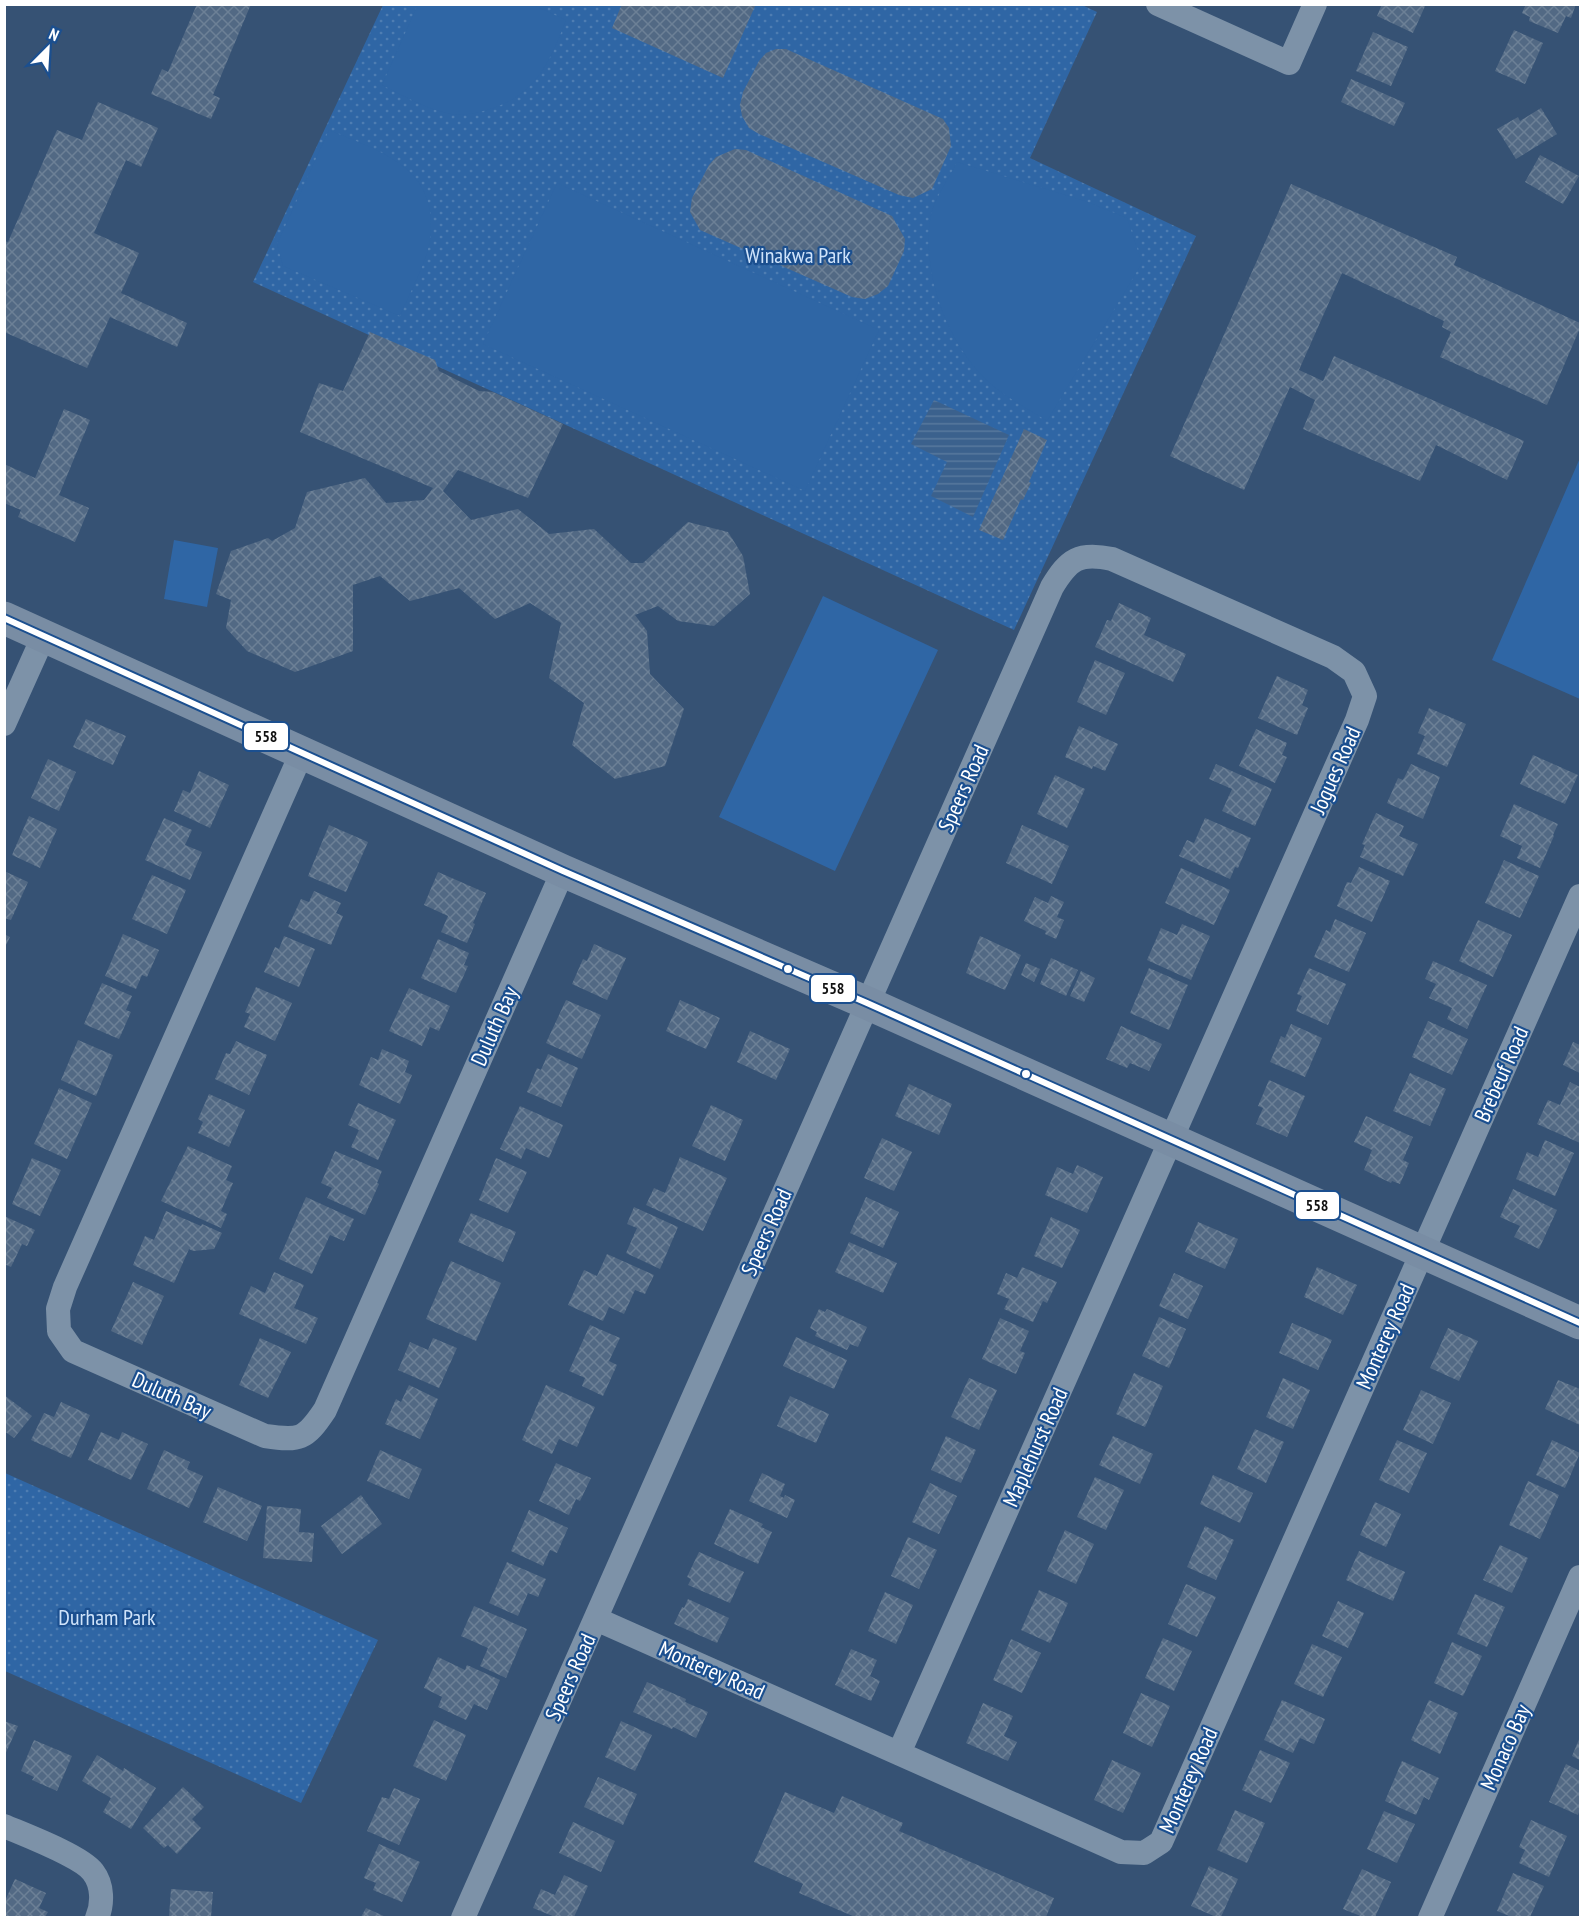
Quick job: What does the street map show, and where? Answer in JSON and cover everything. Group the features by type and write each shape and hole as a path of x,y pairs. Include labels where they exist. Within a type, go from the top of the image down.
{"street":[{"path":"1158,4 1289,63 1315,4"},
{"name":"Speers Road","path":"463,1917 1052,587 1063,568 1082,556"},
{"name":"Jogues Road","path":"1082,556 1098,556 1112,560 1333,657 1354,672 1365,696 1357,720 1171,1140"},
{"path":"4,618 563,871 867,1004 1581,1323"},
{"path":"4,724 44,635"},
{"name":"Duluth Bay","path":"302,752 65,1287 58,1309 59,1331 73,1351 265,1436 292,1440 312,1430 325,1410 563,871"},
{"name":"Brebeuf Road","path":"1422,1252 1581,896"},
{"name":"Maplehurst Road","path":"899,1753 1171,1140"},
{"name":"Monterey Road","path":"596,1618 1121,1852 1144,1853 1161,1842 1422,1252"},
{"name":"Monaco Bay","path":"1430,1917 1581,1577"},
{"path":"4,1826 74,1857 93,1872 102,1892 97,1917"}],"green space":[{"path":"418,4 533,5 566,20 546,64 529,87 504,104 487,110 455,115 424,106 382,85"},
{"name":"Winakwa Park","path":"383,5 1082,5 1097,12 1030,158 1196,236 1014,630 253,282"},
{"path":"329,130 377,150 392,159 417,180 426,195 431,222 428,248 400,316 283,266 277,244"},
{"path":"957,162 1085,201 1127,218 1142,263 1047,421 1004,394 978,371 958,344 937,296 932,272 929,228 934,205"},
{"path":"557,183 879,330 805,491 483,344"},
{"path":"1580,458 1580,699 1492,660"},
{"path":"174,540 218,548 207,607 164,599"},
{"path":"823,596 938,650 835,871 719,817"},
{"name":"Durham Park","path":"5,1473 378,1640 301,1803 5,1671"}],"shaded area":[{"path":"934,400 1009,435 973,517 931,496 947,462 911,444"}],"building":[{"path":"197,4 251,4 213,95 220,98 211,119 151,94 162,69 168,72"},
{"path":"622,4 756,4 723,78 612,28"},
{"path":"1382,4 1426,4 1413,33 1377,16"},
{"path":"1526,4 1576,4 1571,18 1566,16 1558,33 1529,21 1530,17 1522,13"},
{"path":"1514,30 1543,43 1525,84 1495,71"},
{"path":"1373,32 1408,47 1391,86 1356,71"},
{"path":"776,49 786,49 943,119 949,128 951,146 932,189 913,198 899,195 749,128 742,116 740,105 743,92 759,61 766,53"},
{"path":"1351,79 1405,103 1394,126 1341,102"},
{"path":"98,102 158,128 141,167 126,160 94,233 139,253 121,293 187,323 177,347 110,317 87,368 4,332 4,241 8,242 57,130 82,140"},
{"path":"1541,108 1557,134 1516,159 1497,129 1518,117 1520,121"},
{"path":"735,149 746,150 892,216 905,239 904,251 888,286 878,294 865,299 852,297 700,230 690,212 692,198 709,165 716,157"},
{"path":"1540,155 1579,176 1563,204 1525,182"},
{"path":"1291,184 1457,257 1454,265 1580,323 1580,328 1547,405 1440,357 1451,332 1442,327 1444,321 1342,273 1299,370 1323,381 1334,356 1524,441 1507,480 1436,445 1420,481 1303,429 1315,400 1290,387 1244,490 1170,456"},
{"path":"370,332 435,360 439,371 479,391 493,392 563,424 528,498 458,470 443,491 471,520 518,509 549,534 594,529 631,563 643,563 688,522 728,532 743,556 750,594 714,626 678,621 658,606 635,615 647,631 650,674 684,709 665,766 615,779 572,745 584,703 549,678 561,623 530,603 495,619 459,588 410,601 380,576 353,585 353,651 295,672 247,651 226,628 231,600 216,594 231,551 268,538 272,541 295,528 307,492 365,478 386,503 424,500 433,488 300,432 319,383 343,391"},
{"path":"64,409 90,420 59,495 89,508 75,542 18,517 21,510 4,503 4,464 35,478"},
{"path":"1024,429 1047,440 1029,482 1031,483 1023,500 1021,499 1003,540 979,530"},
{"path":"1119,603 1151,618 1144,635 1186,654 1173,682 1095,647 1107,620 1111,621"},
{"path":"1095,660 1125,673 1106,715 1077,702"},
{"path":"1277,676 1308,690 1302,705 1308,708 1297,735 1258,718"},
{"path":"1429,708 1466,724 1447,767 1417,754 1425,736 1418,733"},
{"path":"86,719 126,736 113,765 73,747"},
{"path":"1079,726 1118,744 1105,771 1093,766 1092,769 1065,757"},
{"path":"1256,729 1287,743 1282,755 1287,757 1275,783 1239,766"},
{"path":"1533,755 1578,775 1565,804 1520,784"},
{"path":"48,759 76,772 59,811 31,798"},
{"path":"1216,764 1272,789 1255,826 1222,811 1232,789 1209,779"},
{"path":"1411,764 1440,777 1423,819 1387,803 1398,778 1403,780"},
{"path":"199,771 229,785 210,828 174,811 183,790 190,793"},
{"path":"1055,775 1085,789 1067,828 1037,814"},
{"path":"1514,804 1558,824 1540,868 1517,858 1522,846 1500,836"},
{"path":"1376,813 1404,826 1399,836 1418,844 1403,876 1360,857 1365,845 1362,844"},
{"path":"29,816 57,829 40,868 12,855"},
{"path":"164,818 192,830 185,845 202,852 190,880 145,860"},
{"path":"1205,818 1251,838 1238,868 1235,867 1230,879 1179,856 1187,840 1194,843"},
{"path":"329,825 368,842 346,892 308,876"},
{"path":"1022,825 1069,846 1052,884 1006,863"},
{"path":"1504,860 1539,876 1520,918 1485,903"},
{"path":"1359,867 1390,881 1372,922 1337,906 1347,882 1351,883"},
{"path":"1181,868 1230,890 1214,925 1165,903"},
{"path":"4,871 28,882 11,920 4,918"},
{"path":"438,872 486,893 467,943 441,932 448,916 424,905"},
{"path":"152,875 186,890 167,934 132,919"},
{"path":"314,891 341,903 336,913 343,916 331,945 288,927 301,899 309,902"},
{"path":"1051,896 1064,902 1057,917 1064,920 1056,939 1045,934 1046,931 1024,921 1035,897 1048,903"},
{"path":"1335,919 1366,933 1349,972 1314,957 1326,930 1330,932"},
{"path":"1478,920 1512,935 1493,977 1459,961"},
{"path":"1182,924 1210,936 1191,980 1147,960 1161,928 1177,935"},
{"path":"4,934 10,937 4,949"},
{"path":"123,934 159,950 147,977 142,975 136,989 105,976"},
{"path":"284,936 315,949 299,987 264,972 275,947 279,949"},
{"path":"980,936 1021,955 1005,990 966,973"},
{"path":"438,939 469,953 464,965 468,966 456,993 421,978"},
{"path":"594,944 626,958 607,1000 572,984 583,959 587,961"},
{"path":"1051,958 1078,970 1066,996 1040,984"},
{"path":"1433,961 1487,985 1467,1029 1447,1019 1452,1008 1429,998 1436,984 1425,979"},
{"path":"1026,963 1040,969 1034,982 1021,975"},
{"path":"1149,968 1188,985 1169,1030 1130,1013"},
{"path":"1309,968 1346,984 1328,1025 1296,1011 1302,996 1297,994"},
{"path":"1081,971 1095,978 1084,1002 1070,996"},
{"path":"102,983 132,996 126,1010 131,1012 119,1039 84,1024"},
{"path":"256,987 292,1003 275,1041 244,1027 250,1014 245,1012"},
{"path":"409,988 450,1006 439,1031 430,1027 422,1046 389,1031"},
{"path":"566,1000 601,1015 582,1059 546,1043"},
{"path":"680,1000 720,1018 706,1049 666,1031"},
{"path":"1428,1021 1468,1039 1452,1075 1412,1057"},
{"path":"1291,1024 1322,1038 1305,1077 1270,1062 1281,1036 1285,1038"},
{"path":"1121,1026 1162,1044 1149,1071 1130,1063 1127,1068 1106,1059"},
{"path":"750,1031 790,1049 776,1080 737,1062"},
{"path":"78,1040 113,1055 96,1096 61,1080"},
{"path":"236,1041 267,1055 249,1095 215,1079 226,1053 230,1054"},
{"path":"1573,1042 1580,1045 1580,1073 1563,1065"},
{"path":"382,1049 409,1061 405,1072 412,1075 400,1104 359,1085 371,1057 378,1060"},
{"path":"548,1054 578,1068 561,1107 527,1092 537,1068 541,1070"},
{"path":"1410,1073 1446,1089 1430,1126 1393,1111"},
{"path":"1269,1080 1305,1096 1287,1137 1256,1124 1263,1108 1258,1106"},
{"path":"1570,1082 1580,1087 1580,1143 1537,1124 1548,1100 1560,1105"},
{"path":"909,1084 952,1104 939,1135 895,1116"},
{"path":"59,1088 92,1103 67,1159 34,1144"},
{"path":"209,1094 245,1110 229,1147 198,1133 203,1122 198,1119"},
{"path":"358,1103 396,1120 378,1160 351,1147 359,1130 348,1125"},
{"path":"711,1105 743,1120 725,1161 692,1146"},
{"path":"520,1106 563,1125 549,1158 526,1148 521,1159 500,1149"},
{"path":"1366,1116 1413,1137 1403,1160 1409,1163 1400,1184 1392,1181 1391,1183 1364,1170 1372,1150 1354,1142"},
{"path":"882,1138 912,1152 894,1191 864,1178"},
{"path":"1545,1140 1574,1153 1555,1196 1516,1179 1527,1152 1538,1157"},
{"path":"188,1146 232,1166 226,1180 233,1183 221,1211 227,1214 221,1228 161,1201"},
{"path":"335,1151 382,1171 377,1183 379,1184 365,1215 327,1198 332,1188 321,1183"},
{"path":"680,1157 727,1178 703,1231 646,1205 654,1188 665,1193"},
{"path":"32,1158 61,1170 40,1216 12,1204"},
{"path":"496,1158 527,1172 508,1213 479,1200"},
{"path":"1077,1165 1103,1177 1087,1213 1045,1195 1057,1167 1073,1174"},
{"path":"1513,1189 1557,1210 1539,1249 1514,1237 1520,1226 1500,1217"},
{"path":"306,1197 354,1219 344,1241 330,1235 312,1274 279,1259"},
{"path":"866,1197 899,1212 883,1248 850,1233"},
{"path":"634,1207 678,1227 660,1269 626,1253 637,1228 627,1224"},
{"path":"166,1211 222,1233 214,1249 193,1251 189,1249 174,1283 133,1265 145,1236 154,1240"},
{"path":"471,1213 516,1232 503,1262 458,1242"},
{"path":"4,1216 35,1230 27,1246 22,1244 11,1267 4,1264"},
{"path":"1051,1217 1080,1230 1062,1268 1034,1256"},
{"path":"1198,1222 1238,1239 1225,1269 1185,1252"},
{"path":"849,1242 897,1263 883,1293 835,1272"},
{"path":"607,1254 654,1275 645,1294 635,1290 624,1314 609,1307 603,1321 568,1305 584,1270 597,1276"},
{"path":"451,1261 501,1283 476,1341 426,1319"},
{"path":"1022,1267 1057,1282 1047,1303 1043,1301 1033,1322 1004,1309 1009,1299 997,1294 1006,1273 1017,1278"},
{"path":"1317,1267 1357,1285 1343,1315 1304,1297"},
{"path":"274,1272 304,1285 294,1308 318,1318 306,1344 239,1314 251,1286 265,1293"},
{"path":"1174,1273 1203,1286 1188,1319 1159,1306"},
{"path":"133,1282 164,1296 142,1345 111,1331"},
{"path":"819,1309 825,1312 827,1309 867,1327 858,1347 850,1344 847,1350 815,1336 817,1332 810,1328"},
{"path":"1159,1317 1186,1329 1169,1368 1142,1356"},
{"path":"1000,1318 1029,1331 1020,1351 1025,1353 1016,1374 982,1359"},
{"path":"1292,1323 1332,1340 1318,1370 1279,1353"},
{"path":"590,1325 620,1338 609,1361 617,1365 603,1396 582,1386 585,1378 569,1371"},
{"path":"1448,1328 1478,1341 1459,1381 1430,1368"},
{"path":"796,1337 847,1360 834,1389 783,1366"},
{"path":"260,1338 291,1352 268,1398 239,1385"},
{"path":"433,1338 457,1348 439,1388 398,1370 410,1342 428,1350"},
{"path":"1134,1373 1163,1386 1145,1427 1116,1414"},
{"path":"969,1378 997,1390 979,1430 951,1417"},
{"path":"1283,1378 1310,1390 1293,1429 1266,1417"},
{"path":"1558,1380 1580,1389 1580,1425 1545,1409"},
{"path":"409,1385 438,1399 420,1439 385,1424 396,1399 401,1402"},
{"path":"546,1385 595,1407 577,1447 559,1439 552,1454 522,1440"},
{"path":"1421,1390 1451,1403 1433,1444 1403,1430"},
{"path":"4,1395 32,1416 14,1438 4,1431"},
{"path":"790,1396 829,1414 816,1443 777,1426"},
{"path":"61,1402 90,1415 71,1458 31,1440 44,1413 54,1417"},
{"path":"1255,1429 1284,1442 1266,1483 1237,1469"},
{"path":"101,1432 119,1440 122,1432 148,1444 131,1480 88,1460"},
{"path":"946,1436 976,1450 961,1483 931,1470"},
{"path":"1113,1436 1153,1454 1140,1484 1099,1465"},
{"path":"1397,1440 1427,1453 1409,1493 1379,1480"},
{"path":"1552,1440 1580,1453 1565,1488 1536,1475"},
{"path":"164,1450 190,1462 187,1469 203,1476 189,1508 147,1489"},
{"path":"380,1450 422,1469 409,1499 367,1481"},
{"path":"556,1463 591,1478 580,1501 576,1499 569,1515 539,1501"},
{"path":"762,1473 785,1484 780,1496 784,1498 785,1495 795,1500 787,1518 749,1501"},
{"path":"1213,1475 1253,1493 1240,1523 1200,1504"},
{"path":"1095,1477 1124,1490 1106,1530 1077,1517"},
{"path":"1528,1481 1559,1495 1540,1539 1509,1525"},
{"path":"930,1483 957,1496 939,1534 912,1522"},
{"path":"218,1487 262,1506 247,1541 203,1522"},
{"path":"361,1495 382,1524 342,1554 321,1526"},
{"path":"1375,1502 1401,1514 1386,1547 1360,1535"},
{"path":"267,1506 301,1509 299,1532 314,1533 312,1562 263,1558"},
{"path":"730,1509 763,1524 761,1527 772,1532 758,1564 714,1544"},
{"path":"529,1510 568,1528 557,1553 550,1550 543,1566 511,1551"},
{"path":"1205,1526 1234,1540 1216,1580 1187,1567"},
{"path":"1065,1530 1094,1544 1076,1584 1047,1571"},
{"path":"908,1537 937,1550 919,1589 891,1576"},
{"path":"1500,1545 1528,1558 1512,1593 1483,1580"},
{"path":"1359,1551 1405,1572 1393,1601 1346,1580"},
{"path":"699,1552 744,1572 730,1603 688,1585 691,1579 687,1577"},
{"path":"507,1562 546,1579 538,1597 528,1593 518,1616 489,1603"},
{"path":"1186,1584 1216,1597 1197,1637 1168,1624"},
{"path":"1039,1590 1068,1603 1050,1643 1021,1630"},
{"path":"885,1592 913,1605 896,1644 868,1631"},
{"path":"1475,1594 1505,1607 1487,1647 1457,1634"},
{"path":"688,1599 729,1618 717,1643 674,1624"},
{"path":"1338,1601 1364,1613 1348,1648 1322,1636"},
{"path":"474,1606 527,1629 506,1678 480,1666 488,1648 461,1636"},
{"path":"1163,1638 1192,1651 1174,1691 1145,1678"},
{"path":"1011,1639 1041,1653 1022,1693 993,1680"},
{"path":"1452,1642 1482,1656 1463,1696 1434,1683"},
{"path":"1312,1644 1342,1657 1323,1697 1294,1684"},
{"path":"851,1649 877,1660 870,1676 880,1681 871,1701 835,1685"},
{"path":"438,1657 465,1670 467,1665 500,1680 487,1710 474,1704 466,1720 438,1707 442,1697 424,1688"},
{"path":"647,1682 686,1699 685,1702 708,1712 696,1738 633,1712"},
{"path":"1141,1693 1170,1706 1152,1747 1123,1733"},
{"path":"1282,1700 1325,1719 1314,1744 1300,1738 1293,1753 1264,1740"},
{"path":"1429,1700 1458,1713 1440,1754 1411,1740"},
{"path":"983,1703 1013,1716 1004,1736 1017,1742 1008,1761 966,1743"},
{"path":"434,1720 466,1735 446,1781 413,1766"},
{"path":"4,1721 18,1726 4,1757"},
{"path":"621,1721 652,1735 635,1771 605,1757"},
{"path":"1580,1737 1580,1760 1572,1756"},
{"path":"34,1740 72,1756 57,1791 32,1780 34,1777 21,1771"},
{"path":"1260,1750 1290,1763 1271,1803 1242,1790"},
{"path":"97,1755 123,1771 124,1768 156,1788 131,1829 103,1812 111,1798 82,1781"},
{"path":"1112,1760 1141,1773 1123,1813 1094,1800"},
{"path":"1402,1761 1439,1778 1429,1800 1424,1797 1416,1815 1385,1801"},
{"path":"1566,1764 1580,1771 1578,1815 1549,1802"},
{"path":"598,1777 637,1794 623,1825 584,1807"},
{"path":"183,1787 204,1807 192,1819 201,1828 177,1854 168,1845 164,1848 143,1828"},
{"path":"394,1788 420,1799 399,1845 367,1831 382,1797 389,1799"},
{"path":"785,1792 834,1813 842,1796 903,1823 899,1831 1054,1898 1046,1917 855,1917 799,1893 803,1884 754,1862"},
{"path":"1235,1810 1265,1823 1247,1863 1217,1850"},
{"path":"1384,1811 1415,1824 1397,1863 1367,1849"},
{"path":"1531,1820 1567,1836 1549,1877 1519,1863 1525,1850 1519,1847"},
{"path":"573,1822 615,1841 601,1872 559,1853"},
{"path":"379,1844 420,1862 402,1902 373,1890 376,1883 364,1878"},
{"path":"1209,1866 1238,1879 1221,1917 1191,1906"},
{"path":"1362,1869 1391,1882 1375,1917 1363,1917 1343,1909"},
{"path":"1513,1873 1544,1886 1530,1917 1512,1917 1497,1911"},
{"path":"564,1875 588,1886 574,1917 555,1917 533,1908 541,1889 555,1895"},
{"path":"15,1879 46,1893 39,1908 48,1912 45,1917 4,1917 4,1903"},
{"path":"171,1889 213,1892 211,1917 169,1917"},
{"path":"366,1908 386,1917 361,1917"}],"transit line":[{"name":"558","path":"4,618 563,871 867,1003 1580,1323"}]}
